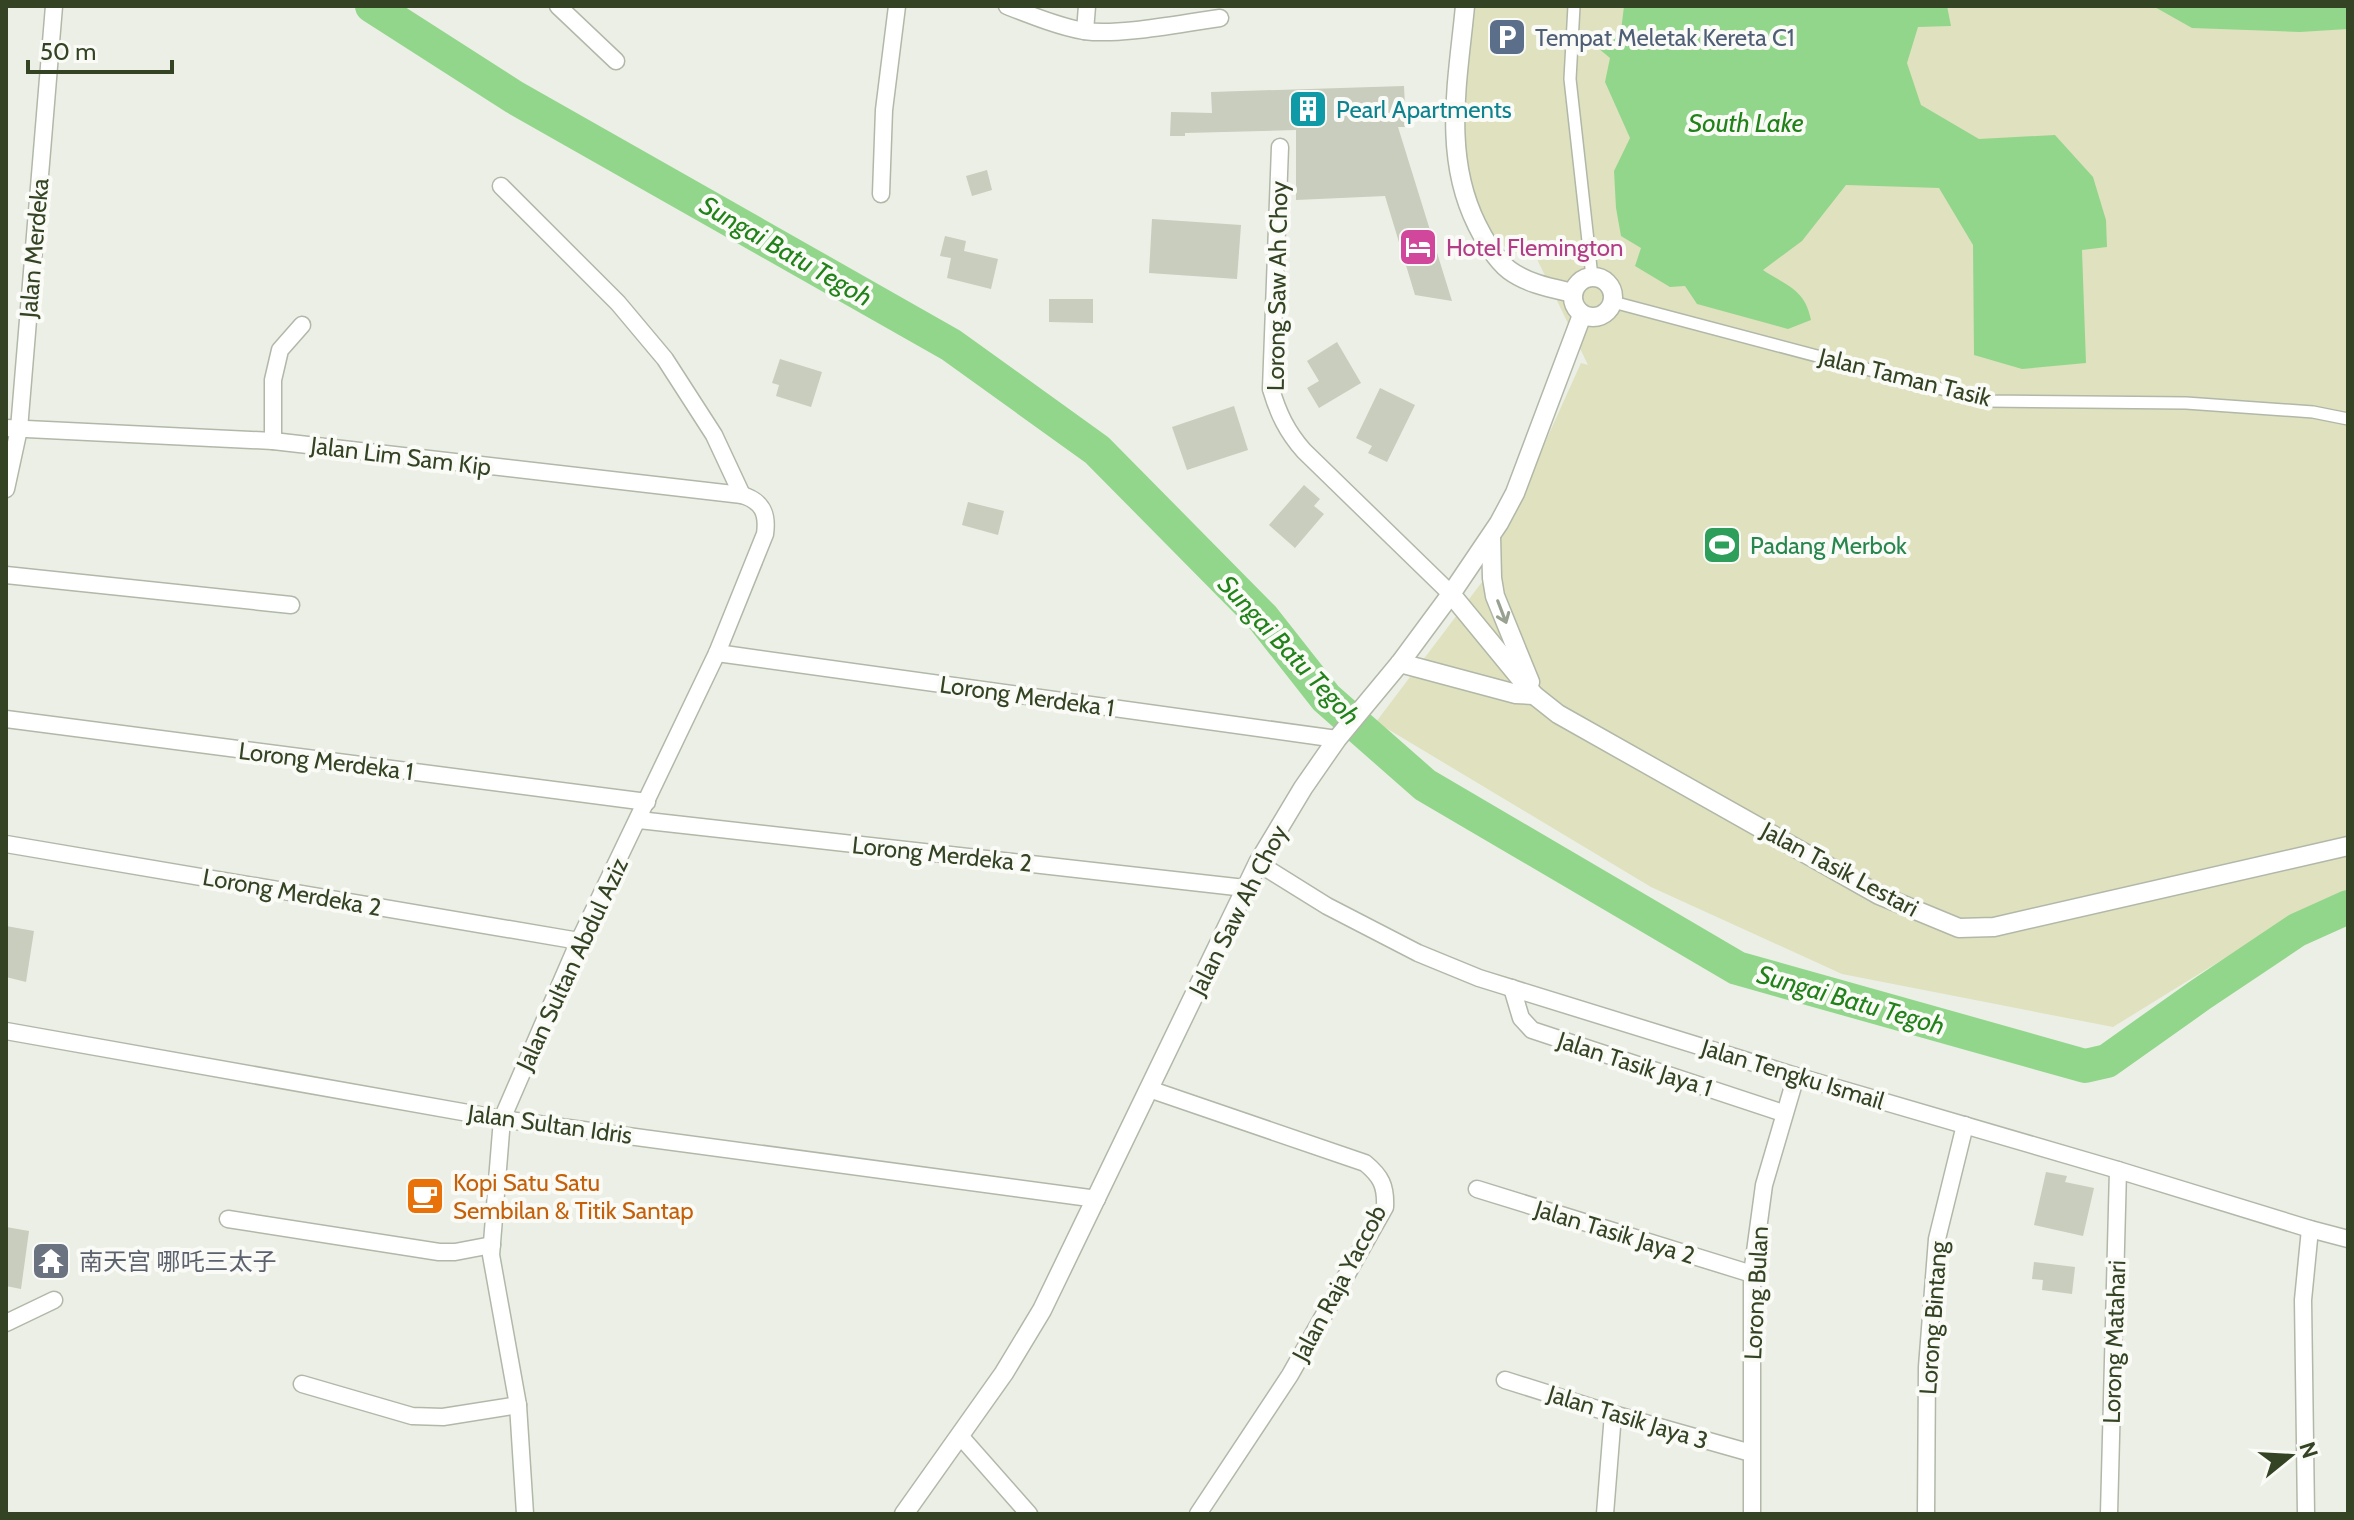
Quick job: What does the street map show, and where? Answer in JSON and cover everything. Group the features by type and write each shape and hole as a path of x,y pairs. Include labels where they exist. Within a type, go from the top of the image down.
{"street":[{"name":"Jalan Merdeka","path":"6,489 54,6"},
{"path":"558,6 616,61"},
{"path":"881,194 884,110 897,6"},
{"path":"1007,6 1085,31 1124,30 1220,18"},
{"path":"1085,31 1087,6"},
{"path":"1465,6 1454,108 1454,143 1470,212 1487,245 1508,270 1531,282 1573,293"},
{"path":"1574,6 1570,79 1592,277"},
{"name":"Lorong Saw Ah Choy","path":"1280,147 1271,389 1279,415 1304,451 1451,594"},
{"path":"501,186 618,303 665,359 714,435 742,495"},
{"path":"1592,277 1608,284 1613,302 1606,313 1594,318 1582,315 1573,304 1573,293 1577,284 1592,277"},
{"name":"Jalan Taman Tasik","path":"1613,302 1987,401 2186,403 2313,412 2348,419"},
{"name":"Jalan Saw Ah Choy","path":"904,1514 961,1437 1042,1310 1245,888 1303,788 1400,663 1491,536 1515,493 1582,315"},
{"path":"273,441 273,380 280,350 302,325"},
{"name":"Jalan Lim Sam Kip","path":"12,428 273,441 742,495"},
{"name":"Jalan Sultan Abdul Aziz","path":"525,1514 518,1405 491,1255 502,1119 579,941 717,653 765,534 767,520 763,507 742,495"},
{"path":"1400,663 1516,694 1534,695 1495,596 1491,536"},
{"path":"6,575 291,605"},
{"name":"Jalan Tasik Lestari","path":"1451,594 1534,695 1558,714 1879,895 1959,928 1994,927 2348,846"},
{"name":"Lorong Merdeka 1","path":"717,653 1342,734"},
{"name":"Lorong Merdeka 1","path":"6,719 647,802"},
{"name":"Lorong Merdeka 2","path":"639,820 1245,888"},
{"name":"Lorong Merdeka 2","path":"6,844 579,941"},
{"name":"Jalan Tengku Ismail","path":"1258,863 1327,906 1418,953 1479,978 1796,1076 2348,1239"},
{"name":"Jalan Tasik Jaya 1","path":"1512,988 1521,1018 1532,1030 1783,1113"},
{"name":"Jalan Sultan Idris","path":"6,1031 502,1119 1097,1199"},
{"name":"Lorong Bulan","path":"1752,1514 1752,1274 1764,1185 1796,1076"},
{"name":"Jalan Raja Yaccob","path":"1149,1089 1365,1163 1377,1173 1385,1189 1385,1207 1290,1375 1198,1514"},
{"name":"Lorong Bintang","path":"1926,1514 1927,1367 1937,1239 1965,1125"},
{"name":"Lorong Matahari","path":"2109,1514 2118,1170"},
{"name":"Jalan Tasik Jaya 2","path":"1477,1189 1752,1274"},
{"path":"228,1219 439,1252 492,1245"},
{"path":"2306,1514 2303,1300 2310,1229"},
{"path":"6,1323 54,1300"},
{"name":"Jalan Tasik Jaya 3","path":"1505,1380 1751,1453"},
{"path":"302,1384 412,1416 427,1417 518,1405"},
{"path":"1605,1514 1613,1414"},
{"path":"961,1437 1029,1514"}],"shaded area":[{"path":"1470,6 2348,6 2348,892 2301,911 2113,1027 1842,974 1651,887 1376,722 1482,582 1581,363 1588,365 1536,257 1514,252 1497,242 1481,220 1460,149"}],"water":[{"name":"South Lake","path":"1624,6 1947,6 1951,26 1918,27 1907,63 1921,105 1979,139 2055,135 2093,177 2106,220 2107,247 2082,250 2086,363 2022,369 1974,355 1973,245 1939,188 1846,185 1802,241 1763,270 1794,289 1808,310 1811,320 1788,329 1697,304 1685,286 1670,287 1635,266 1641,248 1621,236 1614,171 1630,138 1605,82 1610,58 1598,48 1621,31"},
{"path":"2153,6 2348,6 2348,29 2300,32 2192,28"}],"building":[{"path":"1404,86 1406,127 1398,127 1452,301 1415,295 1385,196 1296,200 1296,130 1170,136 1171,112 1212,113 1211,92"},
{"path":"987,170 992,190 972,196 966,176"},
{"path":"1152,219 1241,225 1237,279 1149,273"},
{"path":"945,236 966,241 964,251 998,259 991,289 947,278 951,258 940,256"},
{"path":"1049,299 1093,299 1093,323 1049,322"},
{"path":"1337,342 1361,383 1319,408 1307,388 1319,381 1307,361"},
{"path":"780,359 822,372 811,407 776,396 779,385 772,383"},
{"path":"1380,388 1415,405 1387,462 1368,453 1372,446 1356,438"},
{"path":"1234,406 1248,450 1187,470 1172,427"},
{"path":"1304,485 1320,499 1314,506 1324,514 1295,548 1269,525"},
{"path":"968,502 1004,511 998,535 962,525"},
{"path":"6,926 34,931 26,982 6,977"},
{"path":"2046,1172 2067,1176 2065,1182 2094,1188 2083,1236 2034,1225"},
{"path":"6,1227 29,1231 21,1289 6,1286"},
{"path":"2034,1262 2075,1267 2072,1294 2042,1290 2043,1280 2032,1279"}],"waterway":[{"name":"Sungai Batu Tegoh","path":"372,6 514,97 951,345 1097,450 1263,618 1326,698 1425,785 1737,968 2085,1066 2107,1061 2297,930 2348,907"}],"place":[{"name":"Tempat Meletak Kereta C1","path":"1507,37"},
{"name":"Pearl Apartments","path":"1308,109"},
{"name":"Hotel Flemington","path":"1418,247"},
{"name":"Padang Merbok","path":"1722,545"},
{"name":"Kopi Satu Satu Sembilan & Titik Santap","path":"425,1196"},
{"name":"南天宫 哪吒三太子","path":"51,1261"}]}
